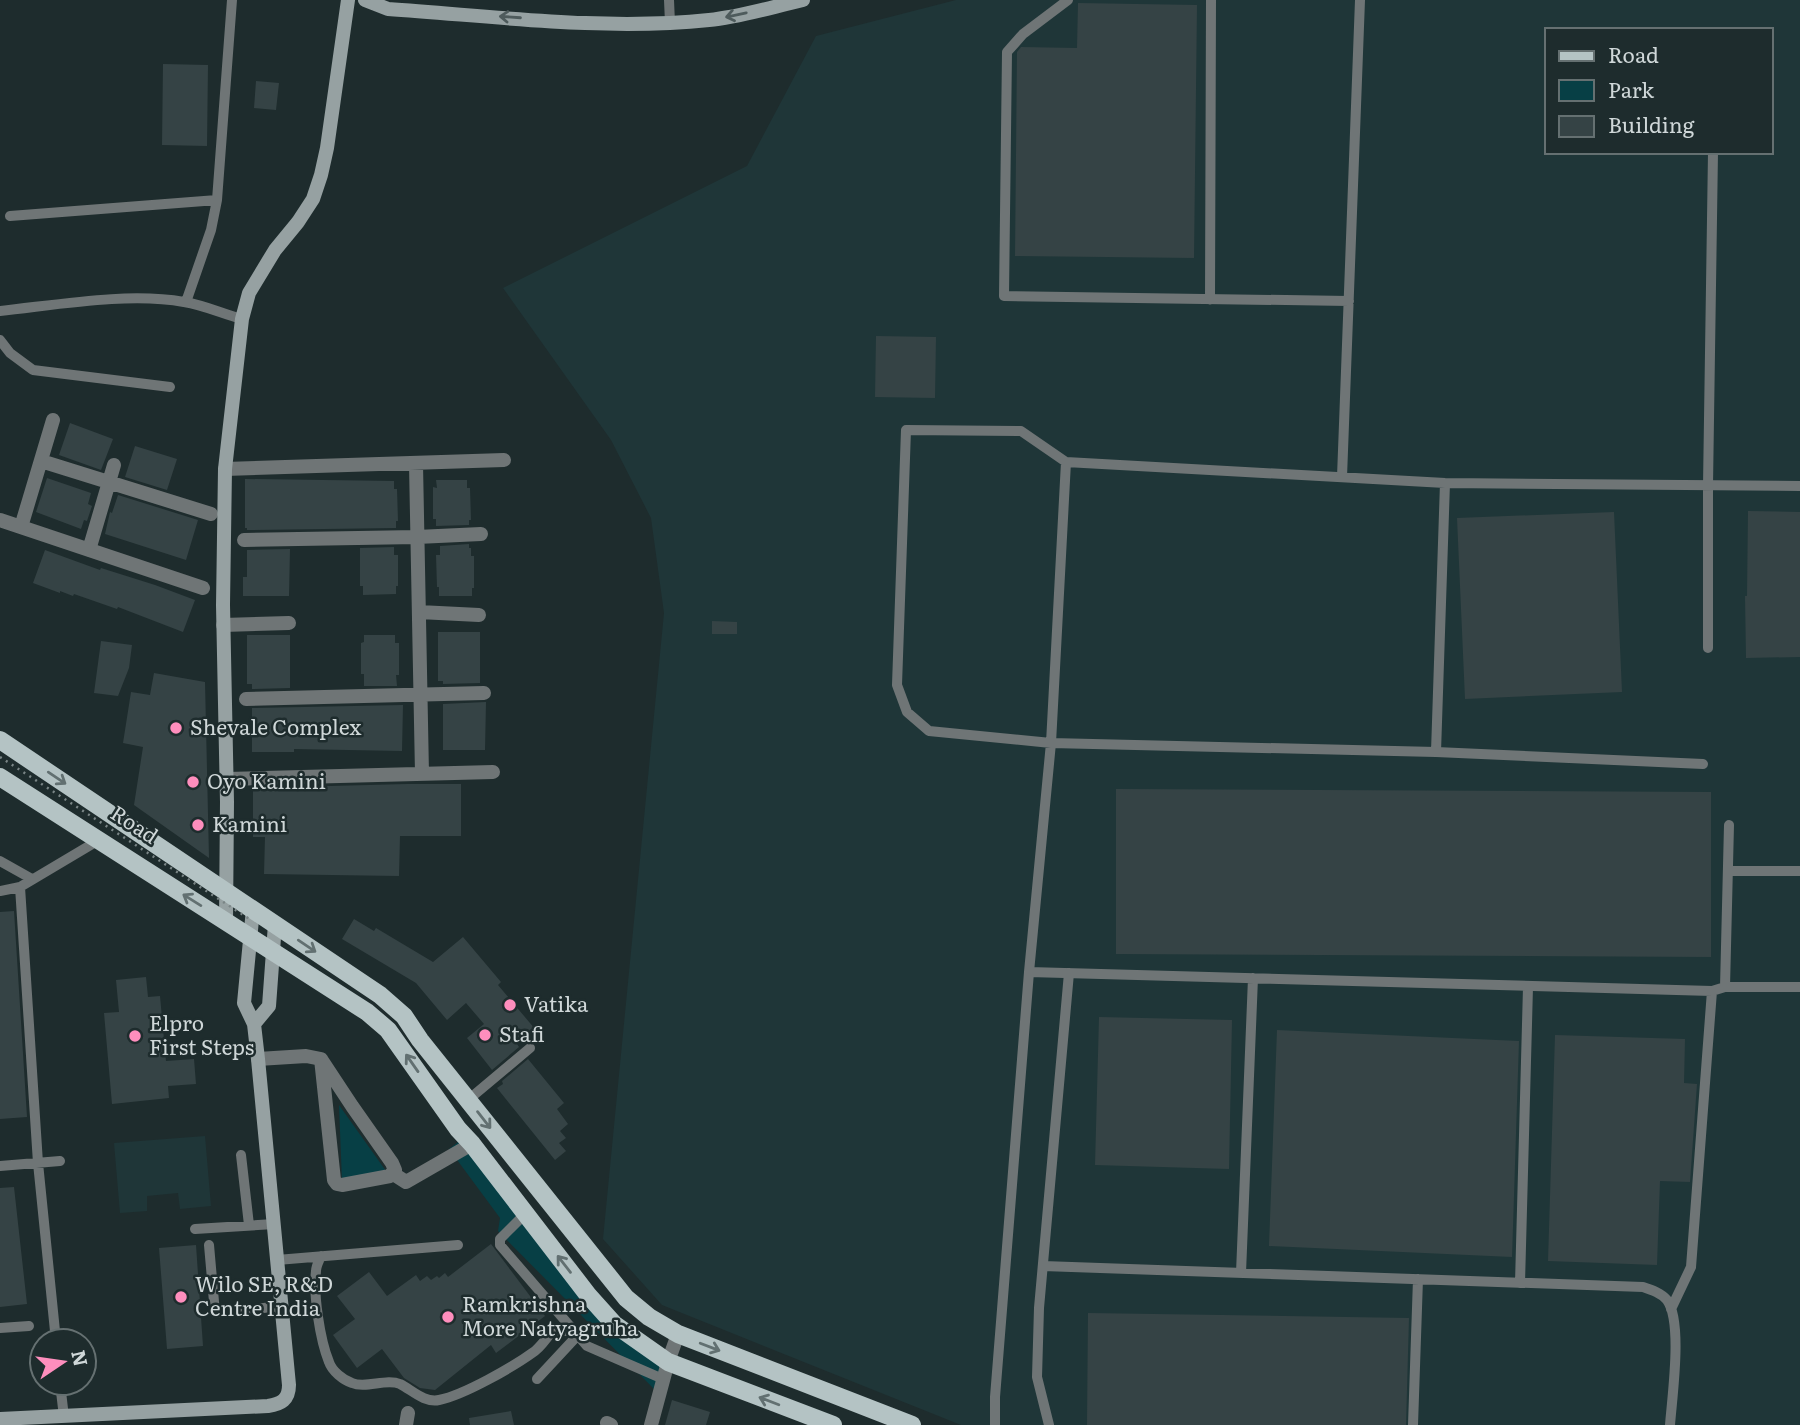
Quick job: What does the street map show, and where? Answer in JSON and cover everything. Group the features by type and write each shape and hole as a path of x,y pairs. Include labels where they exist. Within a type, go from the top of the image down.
{"main road":[{"path":"0,740 227,891 273,952 367,1012 388,1030 458,1129 588,1295 614,1324 666,1370 796,1418 833,1425"},
{"path":"0,777 226,921 275,924 380,995 404,1016 626,1298 649,1317 678,1335 912,1425"}],"street":[{"path":"226,921 227,779 223,625 225,469 242,319 249,293 275,250 313,198 321,175 348,0"},
{"path":"365,0 388,9 616,24 712,20 803,0"},
{"path":"21,527 53,420"},
{"path":"225,469 504,460"},
{"path":"41,461 211,514"},
{"path":"416,464 422,774"},
{"path":"89,550 114,465"},
{"path":"0,520 203,588"},
{"path":"244,540 481,534"},
{"path":"419,612 479,615"},
{"path":"223,625 289,623"},
{"path":"246,699 484,693"},
{"path":"227,779 493,772"},
{"path":"0,1419 39,1421 64,1416 268,1406 281,1403 288,1396 282,1306 254,1024 243,1003 251,922"},
{"path":"254,1024 269,1006 275,924"},
{"path":"258,1059 306,1056 321,1059 393,1163 394,1170 390,1176 342,1185 334,1180 321,1059"},
{"path":"392,1173 406,1182 472,1144"},
{"path":"650,1425 678,1335"}],"lane":[{"path":"186,302 211,230 217,200 232,0"},
{"path":"668,0 670,23"},
{"path":"1068,0 1023,34 1007,52 1004,296 1349,300"},
{"path":"1210,300 1211,0"},
{"path":"1342,477 1360,0"},
{"path":"1708,648 1713,154"},
{"path":"10,216 217,200"},
{"path":"0,311 129,298 186,302 242,319"},
{"path":"0,340 10,353 33,370 170,387"},
{"path":"1703,764 1436,752 1051,743 929,731 907,712 897,685 906,430 1021,431 1066,462 1445,482 1800,486"},
{"path":"995,1425 996,1383 1051,743 1066,462"},
{"path":"1436,752 1445,482"},
{"path":"1725,987 1729,825"},
{"path":"0,891 20,887 99,841"},
{"path":"0,861 32,879"},
{"path":"1728,871 1800,871"},
{"path":"20,887 38,1163 55,1327"},
{"path":"1030,972 1712,992 1725,987 1800,987"},
{"path":"1049,1425 1037,1377 1039,1308 1069,973"},
{"path":"1241,1273 1253,978"},
{"path":"1520,1283 1528,986"},
{"path":"1671,1309 1691,1268 1712,992"},
{"path":"468,1100 530,1048"},
{"path":"241,1155 250,1225"},
{"path":"0,1166 60,1161"},
{"path":"525,1214 500,1239 500,1245 575,1333 587,1346 666,1370"},
{"path":"195,1228 274,1224"},
{"path":"209,1245 215,1313 282,1306"},
{"path":"277,1260 457,1245"},
{"path":"321,1256 316,1269 315,1287 317,1311 329,1364 340,1376 354,1385 398,1383 415,1395 435,1401 492,1377 536,1350 552,1331 575,1333"},
{"path":"1043,1266 1643,1287 1657,1292 1667,1301 1674,1317 1670,1425"},
{"path":"1413,1425 1418,1279"},
{"path":"0,1328 29,1326"},
{"path":"537,1379 575,1333"},
{"path":"62,1397 64,1416"}],"path":[{"name":"Road","path":"0,757 251,922"}],"shaded area":[{"path":"956,0 1800,0 1800,1425 961,1425 662,1305 603,1239 664,613 651,518 611,440 503,288 747,166 816,36"},
{"path":"205,1136 211,1206 180,1209 178,1193 147,1196 147,1211 120,1213 114,1143"}],"green space":[{"path":"339,1105 386,1171 342,1181"},
{"path":"462,1139 612,1325 666,1361 655,1390 498,1231 500,1218 449,1149"}],"building":[{"path":"1078,3 1197,5 1194,258 1015,256 1017,52 1021,47 1077,48"},
{"path":"163,64 208,65 207,146 162,145"},
{"path":"256,81 279,83 276,110 254,108"},
{"path":"876,336 936,337 935,398 875,397"},
{"path":"70,423 113,439 101,470 59,455"},
{"path":"135,446 177,459 167,490 125,477"},
{"path":"47,478 91,493 88,504 92,506 81,529 36,512"},
{"path":"245,479 394,481 394,489 397,489 396,528 247,530"},
{"path":"436,480 467,480 467,488 470,488 469,525 436,526 436,519 433,519 433,487 437,488"},
{"path":"118,495 198,520 186,560 105,534 110,512 112,513"},
{"path":"1748,511 1800,512 1800,657 1746,658"},
{"path":"1614,512 1622,692 1465,699 1457,518"},
{"path":"469,544 471,556 474,556 472,596 439,596 436,555 440,555 440,546"},
{"path":"394,547 394,555 398,555 396,594 363,595 363,586 360,586 360,548"},
{"path":"290,549 289,596 243,596 243,577 247,577 247,550"},
{"path":"45,550 195,600 183,632 118,607 117,609 74,594 60,593 33,583"},
{"path":"712,621 737,622 737,634 712,634"},
{"path":"438,632 480,632 480,683 443,684 443,681 438,681"},
{"path":"247,635 290,635 290,688 252,689 252,684 247,684"},
{"path":"364,635 395,635 395,643 399,643 397,686 364,686 364,674 361,674 361,643 364,642"},
{"path":"101,641 132,645 129,668 118,696 94,693"},
{"name":"Shevale Complex","path":"154,673 205,682 209,858 134,805 143,747 123,743 131,692 150,695"},
{"path":"486,702 485,750 443,750 443,704"},
{"path":"403,705 402,751 294,749 294,752 252,752 252,708"},
{"path":"461,784 461,836 400,836 399,876 264,874 265,837 253,837 253,788"},
{"path":"1116,789 1711,792 1711,957 1116,954"},
{"path":"14,911 27,1117 0,1119 0,912"},
{"path":"354,919 374,931 376,928 433,962 463,937 501,982 498,985 535,1029 492,1070 467,1038 484,1024 466,1003 447,1020 416,983 342,939"},
{"name":"Elpro First Steps","path":"146,977 148,997 160,996 166,1061 194,1059 196,1084 168,1086 169,1098 112,1104 104,1013 119,1012 116,980"},
{"path":"1099,1017 1232,1020 1229,1169 1095,1165"},
{"path":"1277,1030 1519,1041 1512,1257 1269,1246"},
{"path":"1555,1035 1685,1039 1684,1083 1697,1084 1690,1182 1660,1181 1657,1265 1548,1261"},
{"path":"528,1059 564,1103 557,1109 568,1124 560,1131 566,1138 559,1143 566,1151 555,1160 497,1088"},
{"path":"14,1187 27,1304 0,1307 0,1188"},
{"name":"Ramkrishna More Natyagruha","path":"491,1244 545,1316 496,1353 491,1345 435,1390 420,1388 404,1378 382,1349 357,1368 333,1335 355,1319 337,1296 369,1272 387,1296 416,1275 420,1281 427,1276 431,1280 437,1276 439,1278 445,1273 448,1277"},
{"name":"Wilo SE, R&D Centre India","path":"196,1245 203,1346 167,1349 159,1248"},
{"path":"1088,1313 1409,1318 1406,1425 1087,1425"},
{"path":"672,1400 710,1412 706,1425 665,1425"},
{"path":"511,1411 514,1425 470,1425 469,1418"}],"place":[{"name":"Shevale Complex","path":"176,728"},
{"name":"Oyo Kamini","path":"193,782"},
{"name":"Kamini","path":"198,825"},
{"name":"Vatika","path":"510,1005"},
{"name":"Stafi","path":"485,1035"},
{"name":"Elpro First Steps","path":"135,1036"},
{"name":"Wilo SE, R&D Centre India","path":"181,1297"},
{"name":"Ramkrishna More Natyagruha","path":"448,1317"}]}
